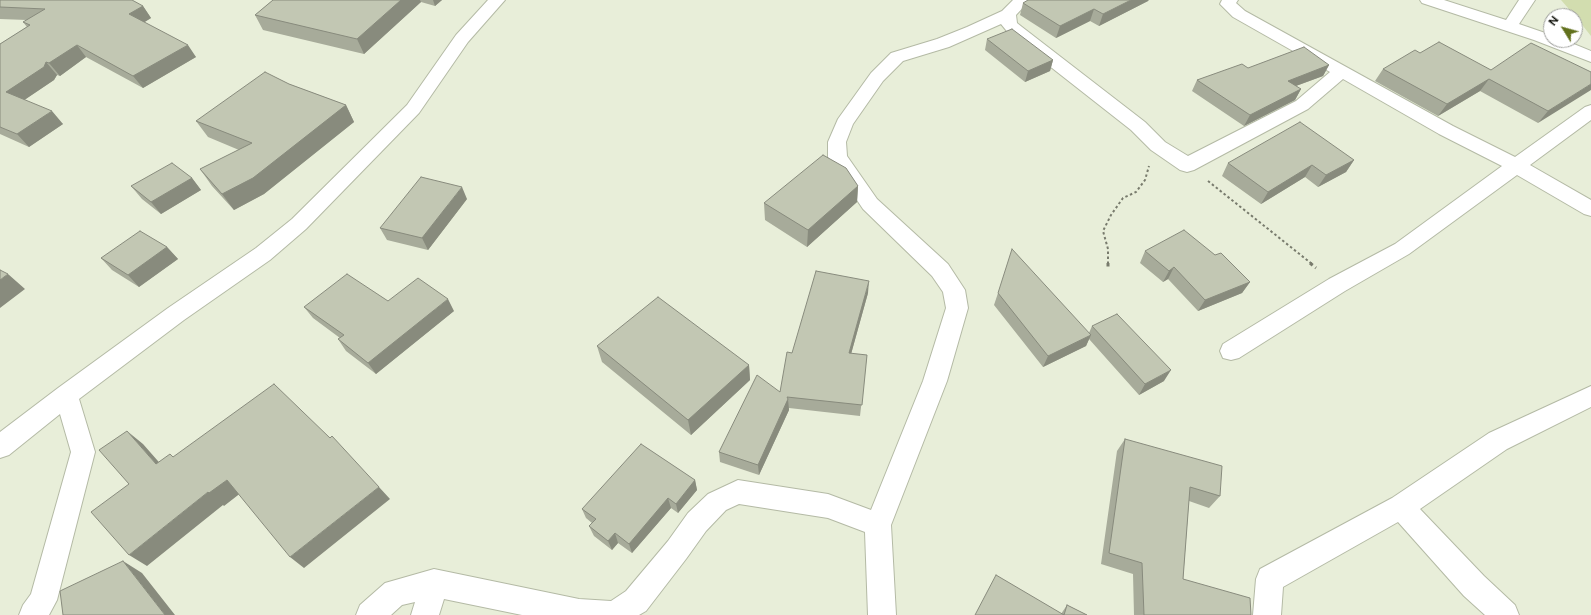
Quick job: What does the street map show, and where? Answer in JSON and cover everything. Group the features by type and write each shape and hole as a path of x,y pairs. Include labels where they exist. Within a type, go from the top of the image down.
{"street":[{"path":"0,447 66,395 176,314 263,254 299,224 413,109 462,39 497,0"},
{"path":"882,615 878,525 935,381 957,308 954,290 940,270 870,204 838,157 837,142 844,123 877,77 897,58 967,34 1008,14 1022,0"},
{"path":"1230,0 1228,4 1239,14 1446,130 1515,165 1591,209"},
{"path":"1428,0 1510,26 1591,56"},
{"path":"1510,26 1527,0"},
{"path":"1008,14 1009,24 1016,31 1138,126 1158,146 1187,164 1302,104 1342,71"},
{"path":"1231,352 1337,285 1402,249 1515,165 1591,111"},
{"path":"33,615 43,600 83,452 66,395"},
{"path":"1267,615 1270,579 1401,506 1498,441 1591,396"},
{"path":"370,615 395,593 434,583 579,613 614,615 636,601 677,550 697,522 717,502 738,492 828,506 878,525"},
{"path":"1401,506 1474,586 1505,615"},
{"path":"425,615 434,583"}],"path":[{"path":"1108,270 1108,250 1103,231 1111,215 1124,198 1136,192 1145,180 1147,170 1158,146"},
{"path":"1187,164 1337,285"}],"green space":[{"path":"1561,0 1591,0 1591,36 1583,26 1583,8 1568,8"}],"building":[{"path":"0,0 132,0 143,6 129,14 188,45 133,76 77,45 49,63 46,62 44,67 6,92 52,111 17,134 0,127 0,44 30,25 23,22 45,9 0,7"},
{"path":"273,0 401,0 357,39 255,15"},
{"path":"1028,0 1131,0 1103,14 1094,9 1060,26 1023,3"},
{"path":"1012,29 1053,60 1028,71 987,39"},
{"path":"1439,42 1491,70 1531,43 1591,72 1591,84 1548,111 1489,79 1447,104 1383,69 1415,50 1420,53"},
{"path":"1304,47 1329,65 1288,81 1301,89 1250,115 1197,80 1242,64 1248,68"},
{"path":"265,72 289,84 346,105 253,178 222,194 200,169 252,143 196,121"},
{"path":"1300,122 1354,160 1326,175 1312,165 1268,192 1228,163"},
{"path":"823,155 846,168 858,186 808,230 764,203"},
{"path":"172,163 192,178 151,202 131,186"},
{"path":"421,177 462,187 422,238 380,228"},
{"path":"1184,230 1215,255 1221,253 1250,282 1205,300 1174,267 1169,271 1145,251"},
{"path":"140,231 167,247 128,275 101,258"},
{"path":"1012,249 1091,335 1048,356 998,293"},
{"path":"0,270 8,274 0,280"},
{"path":"816,271 869,281 849,353 867,355 862,405 787,397 788,399 758,465 719,452 757,375 780,392 787,352 792,353"},
{"path":"347,274 388,301 418,278 448,299 368,363 338,339 344,335 304,307"},
{"path":"658,297 749,365 688,420 597,346"},
{"path":"1117,314 1171,370 1145,384 1092,326"},
{"path":"274,384 330,438 332,436 379,487 290,557 227,480 209,493 208,492 129,555 91,512 129,484 99,450 127,431 156,464 170,454 173,457"},
{"path":"1125,439 1222,466 1220,496 1190,487 1183,579 1250,598 1251,615 1144,615 1142,563 1109,553"},
{"path":"641,444 695,480 676,504 668,498 629,544 615,533 608,541 589,526 596,519 582,509"},
{"path":"123,561 165,615 63,615 60,591"},
{"path":"996,575 1064,615 975,615"},
{"path":"1067,605 1087,615 1064,615"}]}
